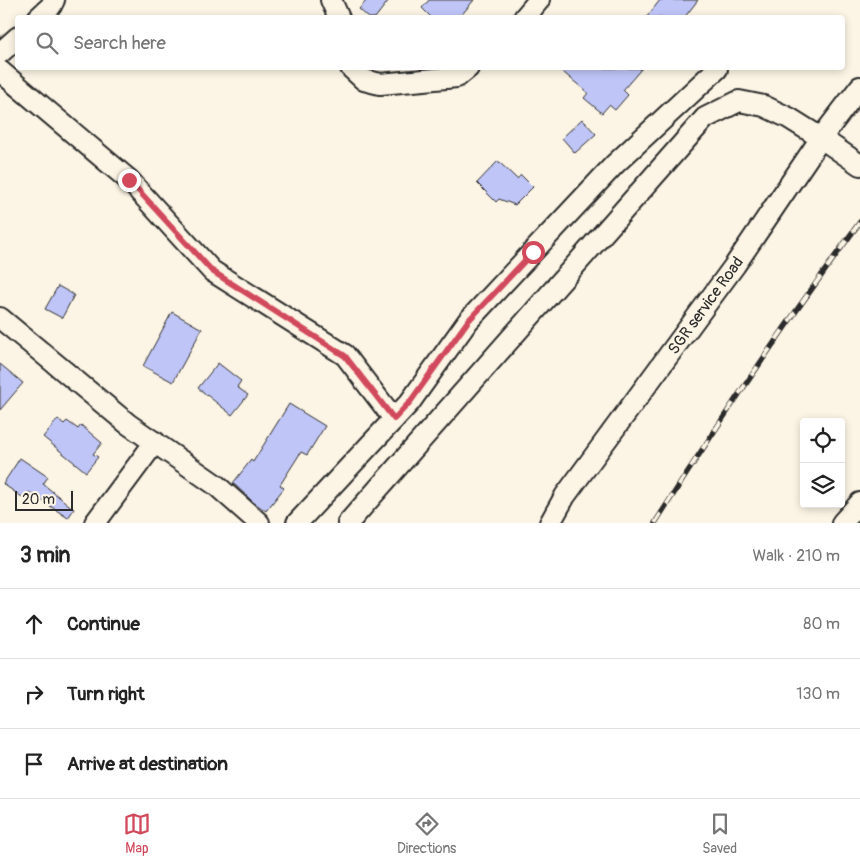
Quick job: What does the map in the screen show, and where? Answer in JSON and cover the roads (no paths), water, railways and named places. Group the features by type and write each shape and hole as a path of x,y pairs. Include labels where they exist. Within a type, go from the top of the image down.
{"street":[{"path":"41,15 51,6 54,0"},
{"path":"331,0 338,15"},
{"path":"526,15 539,0"},
{"path":"0,53 15,40"},
{"path":"0,70 129,180 212,271 345,356 394,419"},
{"path":"353,70 364,80 380,84 456,77 465,70"},
{"path":"297,523 410,402 468,321 615,164 715,70"},
{"name":"SGR service Road","path":"550,523 565,496 735,265 821,138 860,87"},
{"path":"348,523 705,118 739,100 764,106 789,118 860,165"},
{"path":"0,318 128,424 216,485 259,523"},
{"path":"95,523 155,442"},
{"path":"842,523 860,502"}],"railway":[{"path":"655,523 755,371 860,222"}]}
